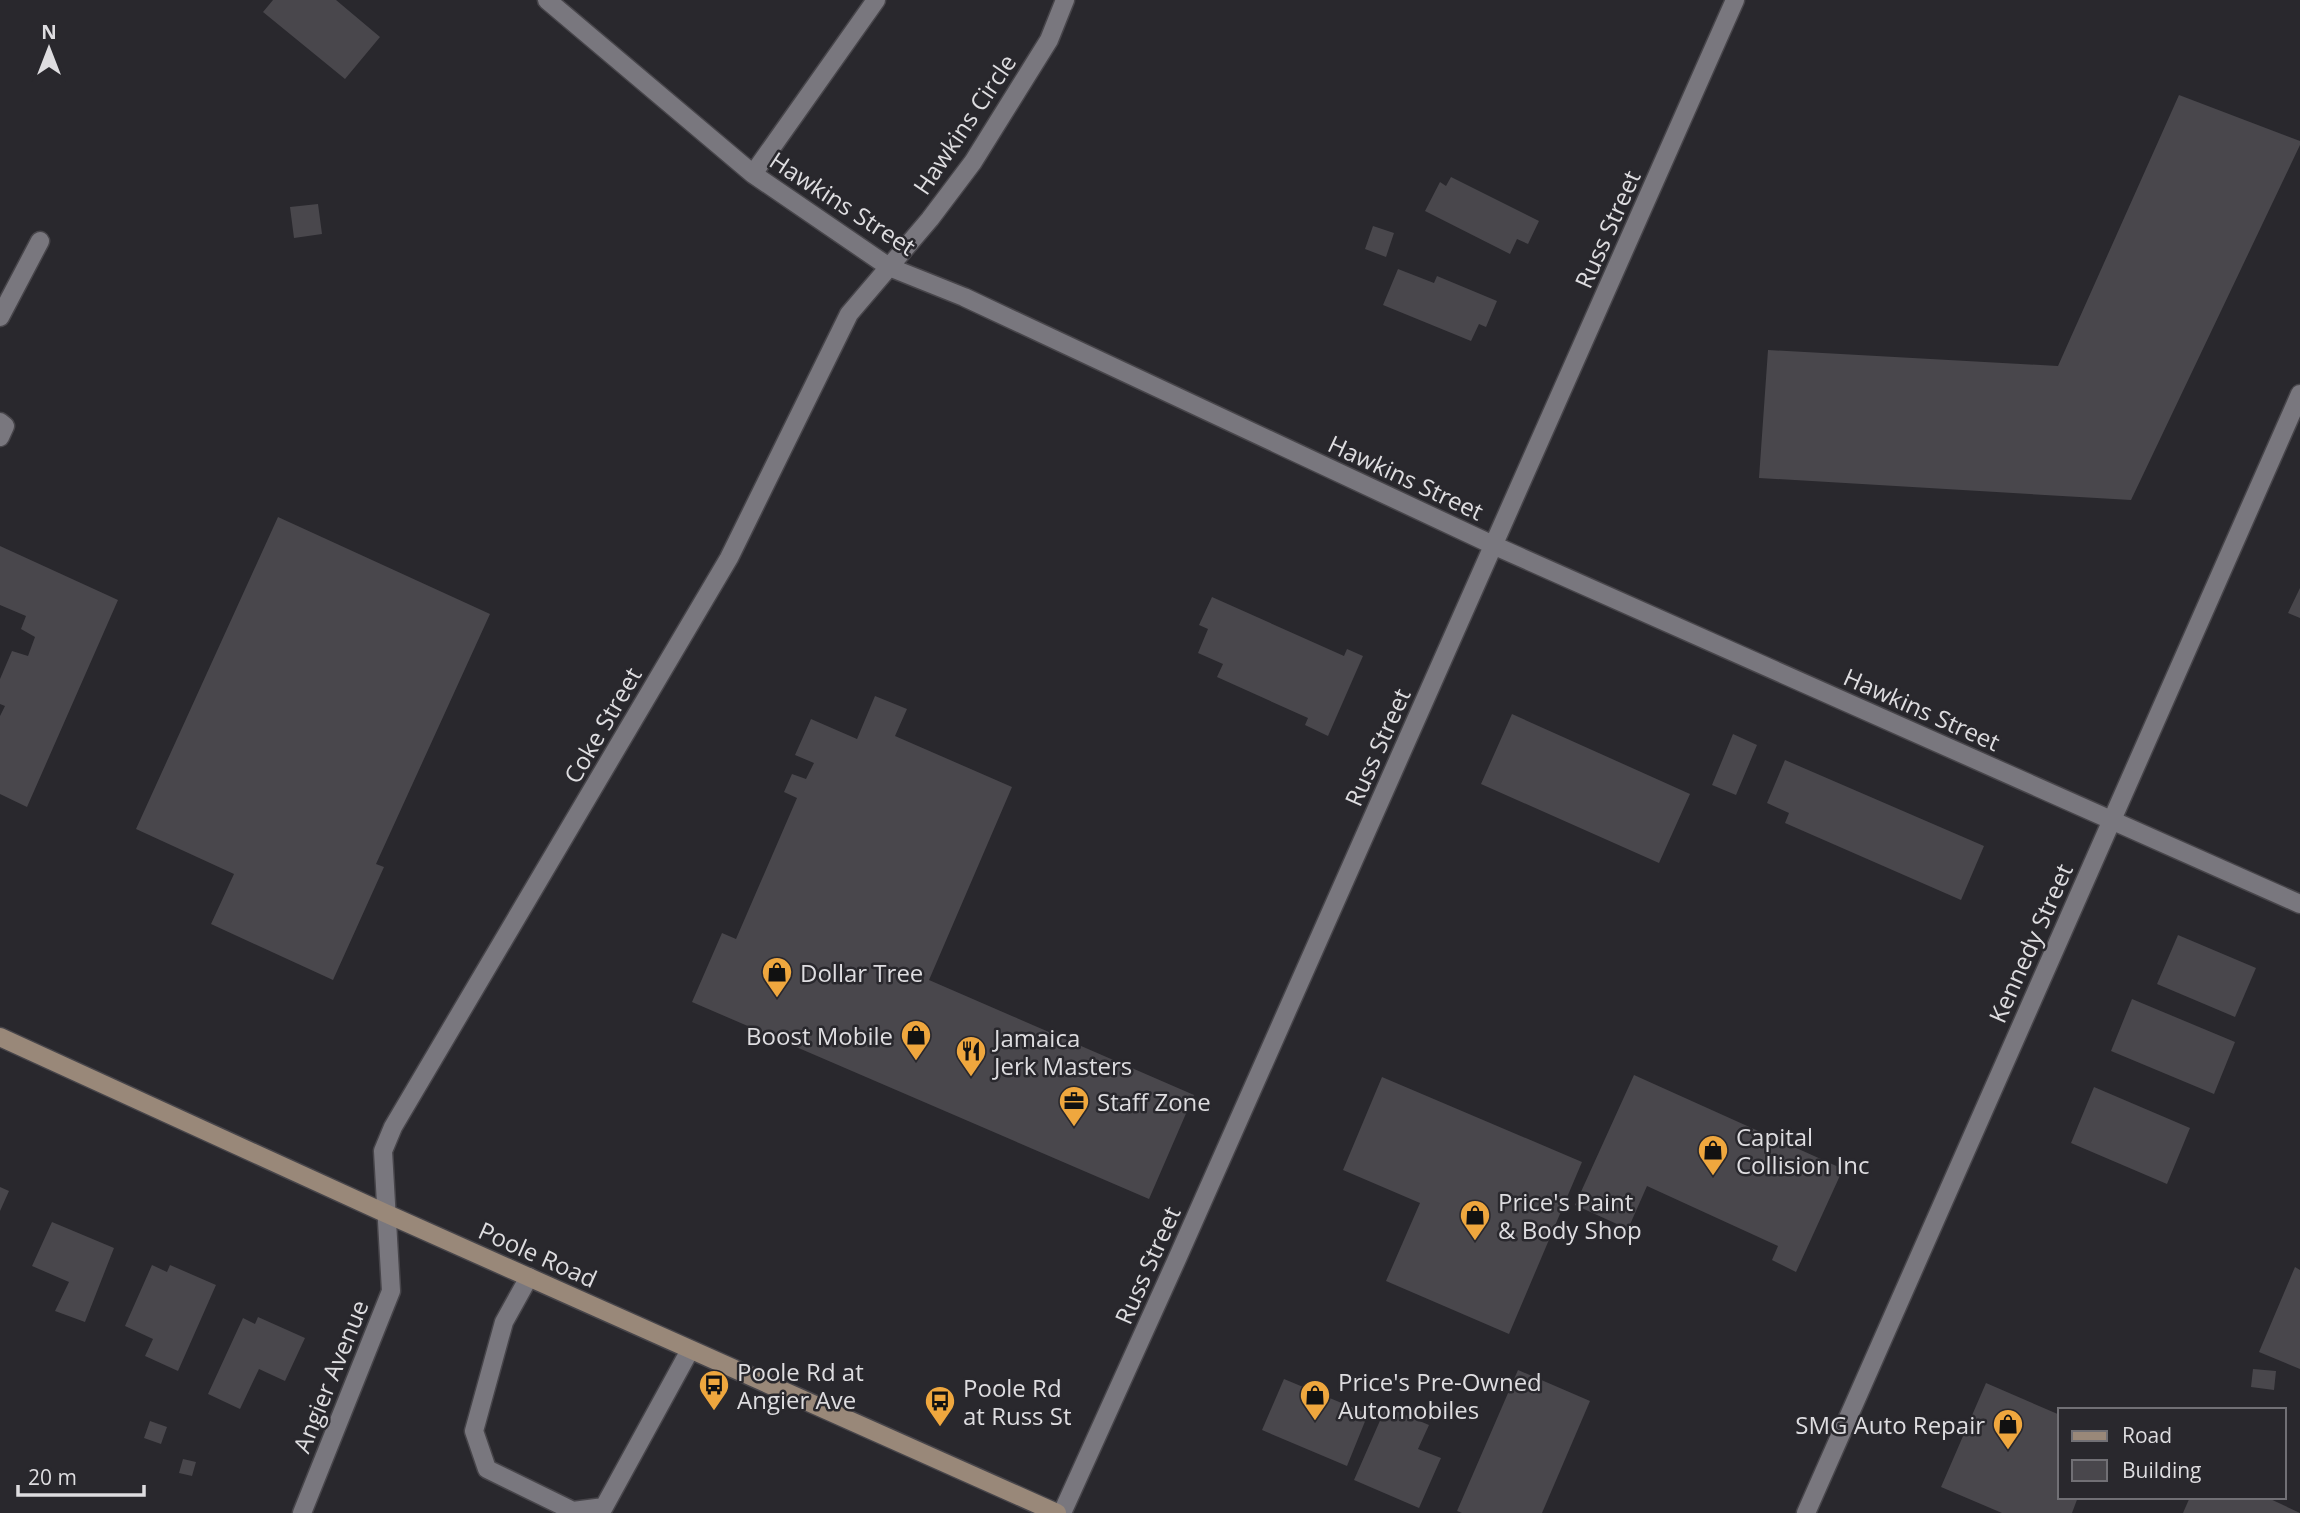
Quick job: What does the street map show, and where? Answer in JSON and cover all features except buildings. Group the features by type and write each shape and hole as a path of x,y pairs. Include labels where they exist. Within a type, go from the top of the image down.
{"main road":[{"name":"Poole Road","path":"0,1037 385,1213 1057,1513"}],"street":[{"name":"Hawkins Street","path":"547,0 753,174 889,267 964,297 1493,545 2300,904"},
{"path":"753,174 876,0"},
{"name":"Hawkins Circle","path":"889,267 973,162 1049,40 1065,0"},
{"name":"Russ Street","path":"1062,1513 1735,0"},
{"path":"0,317 40,241"},
{"name":"Coke Street","path":"385,1213 383,1151 393,1127 729,558 849,314 889,267"},
{"name":"Kennedy Street","path":"1806,1513 2300,394"},
{"path":"0,422 5,426 0,437"},
{"name":"Angier Avenue","path":"302,1513 391,1291 385,1213"},
{"path":"529,1277 504,1322 474,1431 487,1469 573,1511 604,1507 690,1350"}],"place":[{"name":"Dollar Tree","path":"777,999"},
{"name":"Boost Mobile","path":"916,1062"},
{"name":"Jamaica Jerk Masters","path":"971,1078"},
{"name":"Staff Zone","path":"1074,1128"},
{"name":"Capital Collision Inc","path":"1713,1177"},
{"name":"Price's Paint & Body Shop","path":"1475,1242"},
{"name":"Poole Rd at Angier Ave","path":"714,1412"},
{"name":"Price's Pre-Owned Automobiles","path":"1315,1422"},
{"name":"Poole Rd at Russ St","path":"940,1428"},
{"name":"SMG Auto Repair","path":"2008,1451"}]}
